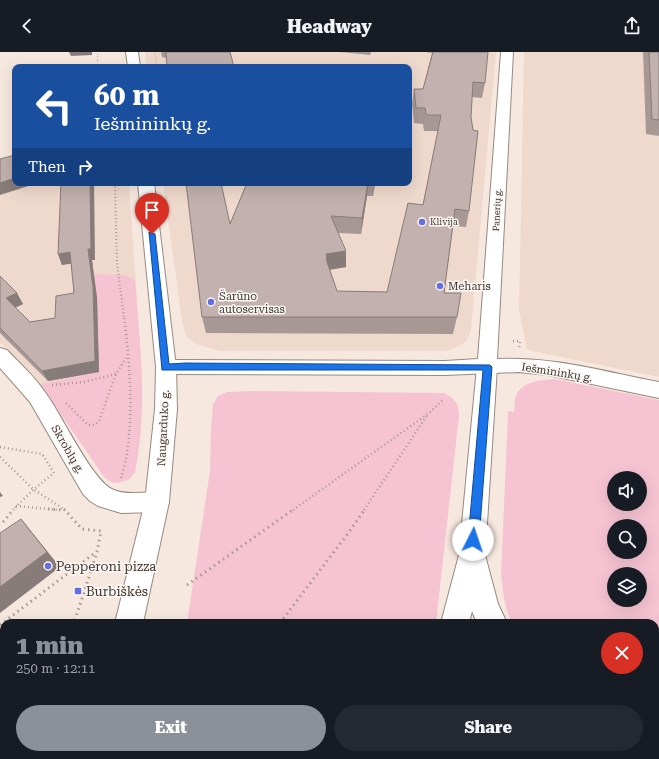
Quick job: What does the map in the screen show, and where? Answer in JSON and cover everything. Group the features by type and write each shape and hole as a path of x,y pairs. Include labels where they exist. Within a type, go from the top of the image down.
{"main road":[{"path":"132,52 134,64"},
{"name":"Naugarduko g.","path":"130,619 157,502 166,409 166,368 146,186"},
{"path":"456,619 472,555 487,367"},
{"path":"472,555 485,609 491,619"}],"street":[{"name":"Panerių g.","path":"487,367 507,52"},
{"name":"Skroblų g.","path":"0,356 37,396 91,488 101,497 114,502 157,502"},
{"name":"Iešmininkų g.","path":"166,368 185,366 445,368 520,365 548,368 659,390"}],"path":[{"path":"98,52 98,64"},
{"path":"155,52 157,64"},
{"path":"115,186 117,264 125,327 131,413 125,466 121,478"},
{"path":"63,400 88,425 95,425 99,421 116,374 126,357"},
{"path":"54,390 49,385 84,382 116,374"},
{"path":"187,584 429,413 444,399"},
{"path":"283,619 348,532 429,413"},
{"path":"0,447 42,454 54,473 33,489 15,506 3,522"},
{"path":"0,457 33,489 66,510 82,529 101,531 97,552 75,619"},
{"path":"15,506 66,510"},
{"path":"8,619 64,575 97,552"}],"shaded area":[{"path":"145,52 496,52 471,330 466,342 448,351 220,351 196,344 187,337 181,314 163,186 412,186 412,64 147,64"},
{"path":"524,52 659,52 659,377 527,350 519,310"},
{"path":"0,170 12,180 12,186 129,186 142,375 142,407 135,472 129,480 113,483 108,481 45,389 0,343"},
{"path":"94,274 125,275 135,280 142,376 139,448 135,472 126,480 113,483 104,477 40,384 99,372 97,301"},
{"path":"555,379 659,400 659,619 510,618 504,600 501,575 508,411 514,412 515,398 519,391 522,387 532,382"},
{"path":"227,392 444,393 456,402 459,416 436,619 188,619 210,471 213,404 218,396"}],"building":[{"path":"166,52 230,52 233,64 167,64"},
{"path":"433,52 488,52 485,83 473,82 471,117 473,130 478,131 469,211 455,209 444,293 461,293 457,317 202,317 186,186 222,186 230,224 246,186 367,186 362,218 331,216 346,251 326,254 326,259 337,291 387,292 408,203 423,205 441,115 426,115 425,108 416,108 414,89 423,89"},
{"path":"649,52 659,52 659,120 652,119"},
{"path":"12,156 12,179 0,183 0,159"},
{"path":"61,186 90,186 91,249 88,249 93,287 95,361 42,371 0,328 0,276 17,293 6,298 30,322 55,318 56,296 74,293 70,252 58,254"},
{"path":"21,519 47,552 0,587 0,533"}],"place":[{"name":"Klivija","path":"422,222"},
{"name":"Meharis","path":"440,286"},
{"name":"Šarūno autoservisas","path":"211,302"},
{"name":"Pepperoni pizza","path":"48,566"},
{"name":"Burbiškės","path":"78,591"}],"route":[{"path":"152,234 166,368 185,366 487,367 473,540"}]}
